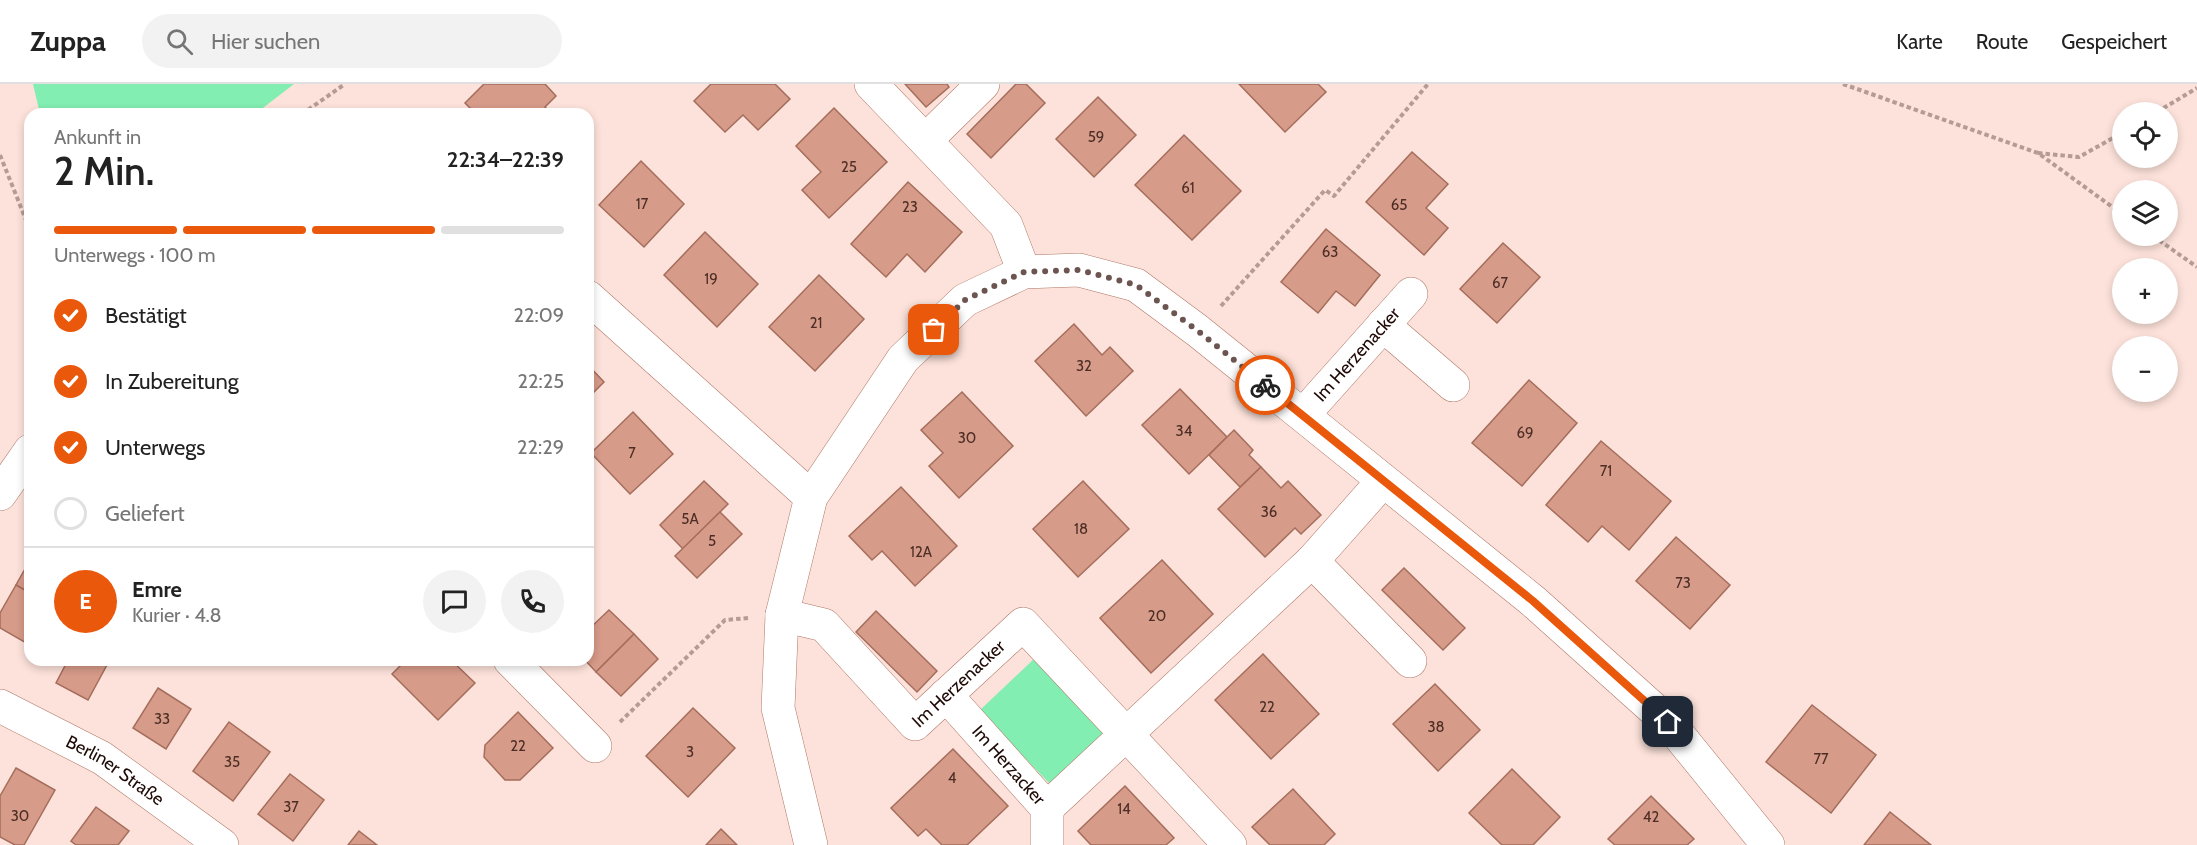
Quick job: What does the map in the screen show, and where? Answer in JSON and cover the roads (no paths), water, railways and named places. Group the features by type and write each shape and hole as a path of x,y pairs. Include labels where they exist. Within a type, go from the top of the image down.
{"street":[{"path":"871,84 1006,225 1024,272"},
{"path":"926,140 982,84"},
{"name":"Im Herzenacker","path":"811,845 778,708 782,615 811,497 903,359 965,300 1024,272 1079,270 1136,285 1198,331 1533,601 1668,722 1768,845"},
{"name":"Im Herzenacker","path":"1303,416 1411,294"},
{"path":"594,302 811,497"},
{"path":"1383,325 1453,385"},
{"path":"0,494 24,460"},
{"path":"1047,808 1312,561 1383,480"},
{"path":"1312,561 1410,661"},
{"name":"Im Herzenacker","path":"782,615 824,625 915,724 1023,624 1230,845"},
{"path":"516,666 595,746"},
{"name":"Im Herzacker","path":"946,695 1047,808 1047,845"},
{"name":"Berliner Straße","path":"0,706 102,758 222,845"}]}
